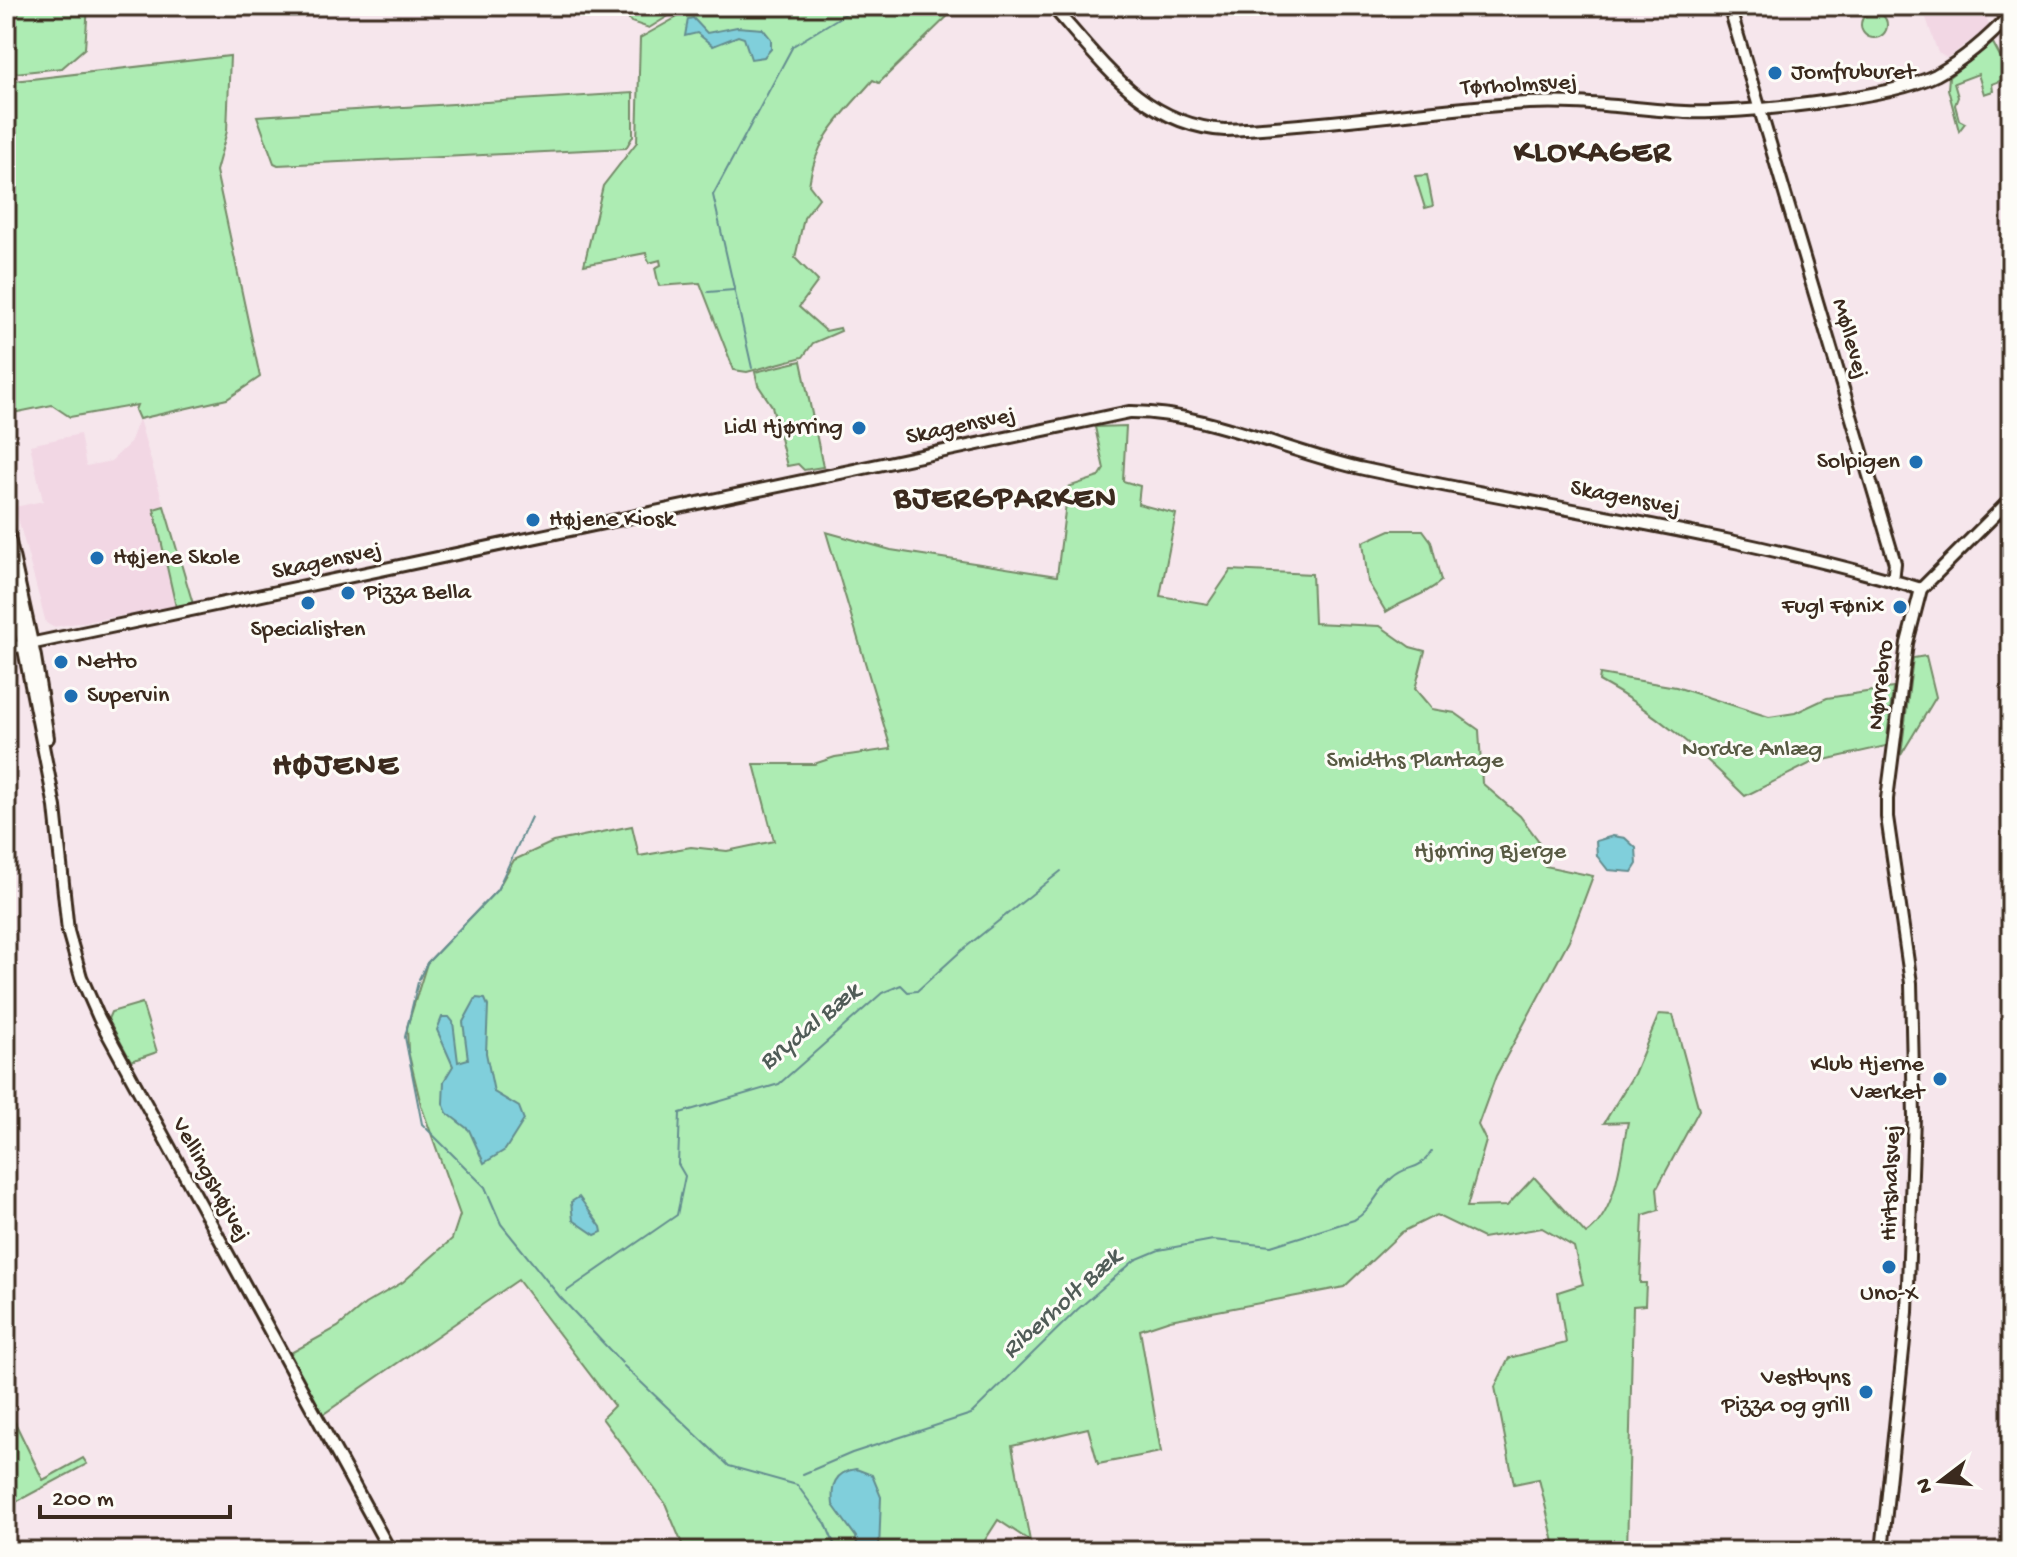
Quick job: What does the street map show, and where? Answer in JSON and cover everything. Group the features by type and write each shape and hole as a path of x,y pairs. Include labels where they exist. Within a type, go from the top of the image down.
{"street":[{"name":"Tørholmsvej","path":"1052,6 1140,101 1173,119 1214,130 1530,103 1599,103 1686,112 1760,108 1919,82 1973,51 2011,14"},
{"name":"Møllevej","path":"1729,6 1896,566 1893,581"},
{"name":"Skagensvej","path":"6,649 1140,412 1185,418 1361,468 1716,537 1921,589"},
{"path":"1921,589 2011,499"},
{"name":"Vellingshøjvej","path":"6,524 28,644"},
{"name":"Vellingshøjvej","path":"6,558 44,707 68,931 90,998 390,1551"},
{"name":"Nørrebro","path":"1887,817 1907,643 1921,589"},
{"name":"Hirtshalsvej","path":"1882,1551 1906,1326 1914,1117 1911,983 1887,817"}],"shaded area":[{"path":"1922,6 1984,6 1989,27 1947,58 1938,53"},
{"name":"Højene Skole","path":"139,419 164,506 154,509 176,607 53,627 46,623 15,507 43,501 30,445 80,434 86,466 111,461 130,443"}],"green space":[{"path":"6,6 88,6 85,48 62,68 6,74"},
{"path":"655,6 670,15 649,28 631,22 620,7"},
{"path":"697,6 958,6 879,83 873,80 832,128 812,168 809,185 819,198 804,218 795,258 818,281 799,307 826,331 840,328 841,331 813,343 803,357 747,372 734,370 700,283 659,286 655,268 661,265 660,260 649,263 646,253 584,265 603,186 637,142 640,38"},
{"path":"1874,12 1883,16 1887,25 1883,34 1874,38 1865,34 1861,25 1865,16"},
{"path":"1993,43 2011,77 1992,84 1993,91 1984,94 1978,74 1954,83 1959,120 1965,123 1959,131 1948,89 1949,77"},
{"path":"230,56 227,131 216,171 260,377 227,399 139,419 135,410 137,405 70,417 52,405 8,414 6,82"},
{"path":"633,93 633,136 626,148 278,165 274,163 257,116"},
{"path":"1427,175 1433,206 1425,208 1415,176"},
{"path":"801,361 823,467 804,470 798,464 787,466 772,406 758,385 755,372"},
{"path":"1126,426 1123,481 1140,486 1138,504 1176,514 1160,596 1208,604 1231,570 1312,574 1314,623 1380,626 1410,647 1425,651 1415,689 1432,709 1455,713 1479,730 1482,783 1520,816 1538,840 1545,866 1593,876 1569,940 1496,1076 1478,1125 1486,1141 1467,1207 1507,1206 1534,1177 1586,1234 1597,1224 1616,1183 1628,1122 1604,1123 1634,1074 1659,1014 1673,1015 1699,1110 1657,1188 1659,1210 1643,1215 1640,1283 1646,1283 1645,1305 1633,1306 1627,1551 1556,1551 1539,1479 1514,1484 1495,1387 1509,1358 1566,1343 1558,1292 1583,1284 1574,1247 1542,1228 1483,1238 1436,1215 1402,1232 1344,1287 1170,1320 1140,1330 1161,1452 1098,1464 1088,1428 1012,1446 1030,1541 998,1520 978,1551 685,1551 665,1503 602,1418 614,1406 518,1280 322,1415 289,1354 338,1327 365,1304 403,1282 452,1239 460,1215 421,1105 408,1051 407,1027 427,963 497,890 514,860 553,842 632,826 639,856 691,847 727,851 774,841 754,764 814,764 835,757 891,749 826,532 891,550 1057,576 1068,487 1099,477 1104,469 1095,427"},
{"path":"164,506 193,604 176,607 154,509"},
{"path":"1390,530 1423,530 1431,541 1441,581 1386,612 1368,582 1363,542"},
{"path":"1926,656 1936,697 1901,755 1913,658"},
{"name":"Nordre Anlæg","path":"1600,674 1676,687 1769,717 1795,713 1827,698 1893,688 1886,746 1811,763 1745,796 1676,733 1639,705 1599,681"},
{"path":"142,1003 157,1052 131,1061 108,1019 111,1012"},
{"path":"6,1404 43,1480 83,1458 87,1464 14,1503 6,1504"}],"water":[{"path":"693,18 707,33 737,27 763,29 771,39 771,49 764,57 751,59 744,38 738,36 713,46 697,33 685,36 688,19"},
{"path":"1613,836 1625,838 1636,848 1637,864 1632,872 1608,870 1597,856 1596,841"},
{"path":"476,998 485,999 488,1006 486,1053 494,1092 519,1107 524,1120 505,1150 484,1163 469,1130 447,1113 443,1103 444,1081 453,1066 437,1030 442,1017 449,1017 453,1022 458,1062 468,1059 463,1022"},
{"path":"579,1197 602,1232 595,1235 573,1220 571,1202"},
{"path":"856,1469 872,1475 881,1497 879,1551 858,1551 856,1537 833,1505 836,1481 843,1473"}],"waterway":[{"path":"752,368 713,195 793,46 858,6"},
{"path":"708,292 734,290"},
{"path":"419,979 427,963 497,890 531,817"},
{"name":"Brydal Bæk","path":"567,1291 677,1215 685,1176 678,1164 680,1113 779,1084 882,993 901,985 908,992 917,991 961,951 1061,871"},
{"path":"418,982 405,1037 422,1124 485,1187 501,1224 560,1297 622,1363"},
{"name":"Riberholt Bæk","path":"803,1474 852,1453 971,1414 1078,1309 1135,1260 1159,1250 1213,1240 1271,1246 1354,1220 1392,1178 1422,1163 1432,1151"},
{"path":"624,1366 729,1466 797,1485 826,1524 837,1551"}],"place":[{"name":"Jomfruburet","path":"1775,73"},
{"name":"Lidl Hjørring","path":"859,428"},
{"name":"Solpigen","path":"1916,462"},
{"name":"Højene Kiosk","path":"533,520"},
{"name":"Højene Skole","path":"97,558"},
{"name":"Pizza Bella","path":"348,593"},
{"name":"Specialisten","path":"308,603"},
{"name":"Fugl Fønix","path":"1900,607"},
{"name":"Netto","path":"61,662"},
{"name":"Supervin","path":"71,696"},
{"name":"Klub Hjerne Værket","path":"1940,1079"},
{"name":"Uno-X","path":"1889,1267"},
{"name":"Vestbyns Pizza og grill","path":"1866,1392"}],"district":[{"name":"KLOKAGER","path":"1593,154"},
{"name":"BJERGPARKEN","path":"1006,500"},
{"name":"HØJENE","path":"336,767"}],"park label":[{"name":"Smidths Plantage","path":"1415,761"},
{"name":"Hjørring Bjerge","path":"1490,852"}]}
